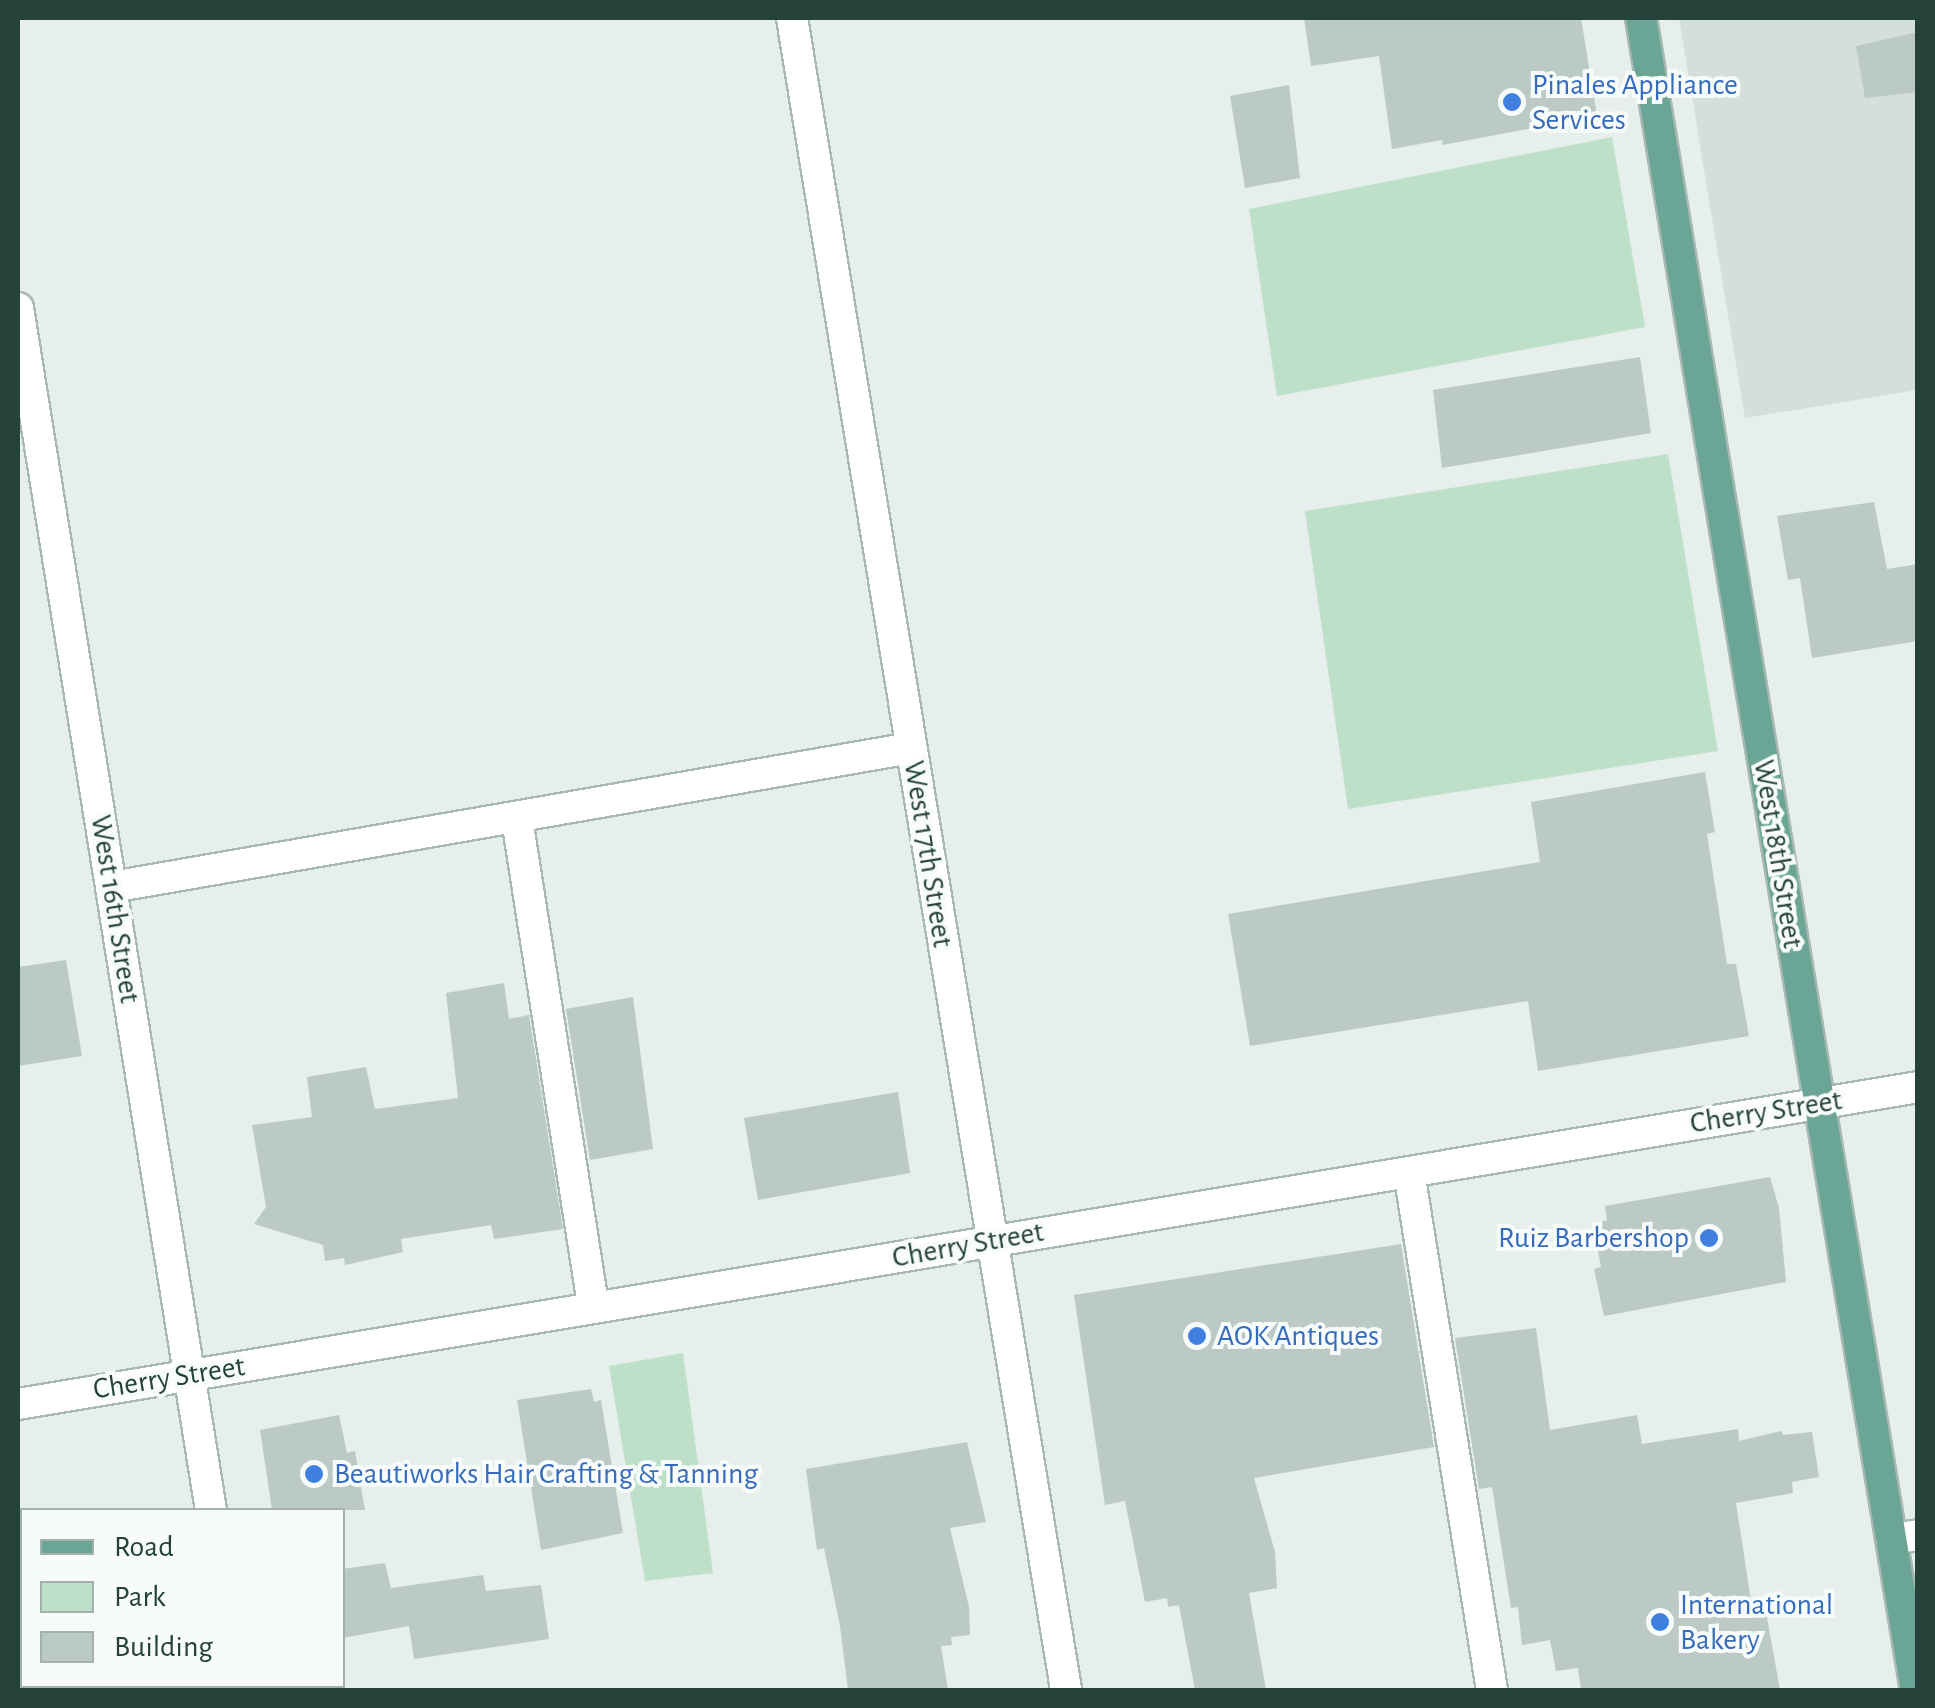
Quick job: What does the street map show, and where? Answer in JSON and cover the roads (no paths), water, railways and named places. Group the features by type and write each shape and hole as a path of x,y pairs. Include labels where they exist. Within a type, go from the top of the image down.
{"main road":[{"name":"West 18th Street","path":"1642,18 1819,1103 1904,1537 1916,1690"}],"street":[{"name":"West 17th Street","path":"792,18 1066,1690"},
{"name":"West 16th Street","path":"18,308 211,1508"},
{"path":"112,887 516,820 911,748"},
{"path":"516,820 594,1308"},
{"name":"Cherry Street","path":"18,1404 1918,1086"},
{"path":"1410,1172 1492,1690"}],"place":[{"name":"Pinales Appliance Services","path":"1512,102"},
{"name":"Ruiz Barbershop","path":"1709,1238"},
{"name":"AOK Antiques","path":"1197,1336"},
{"name":"Beautiworks Hair Crafting & Tanning","path":"314,1474"},
{"name":"International Bakery","path":"1660,1622"}]}
